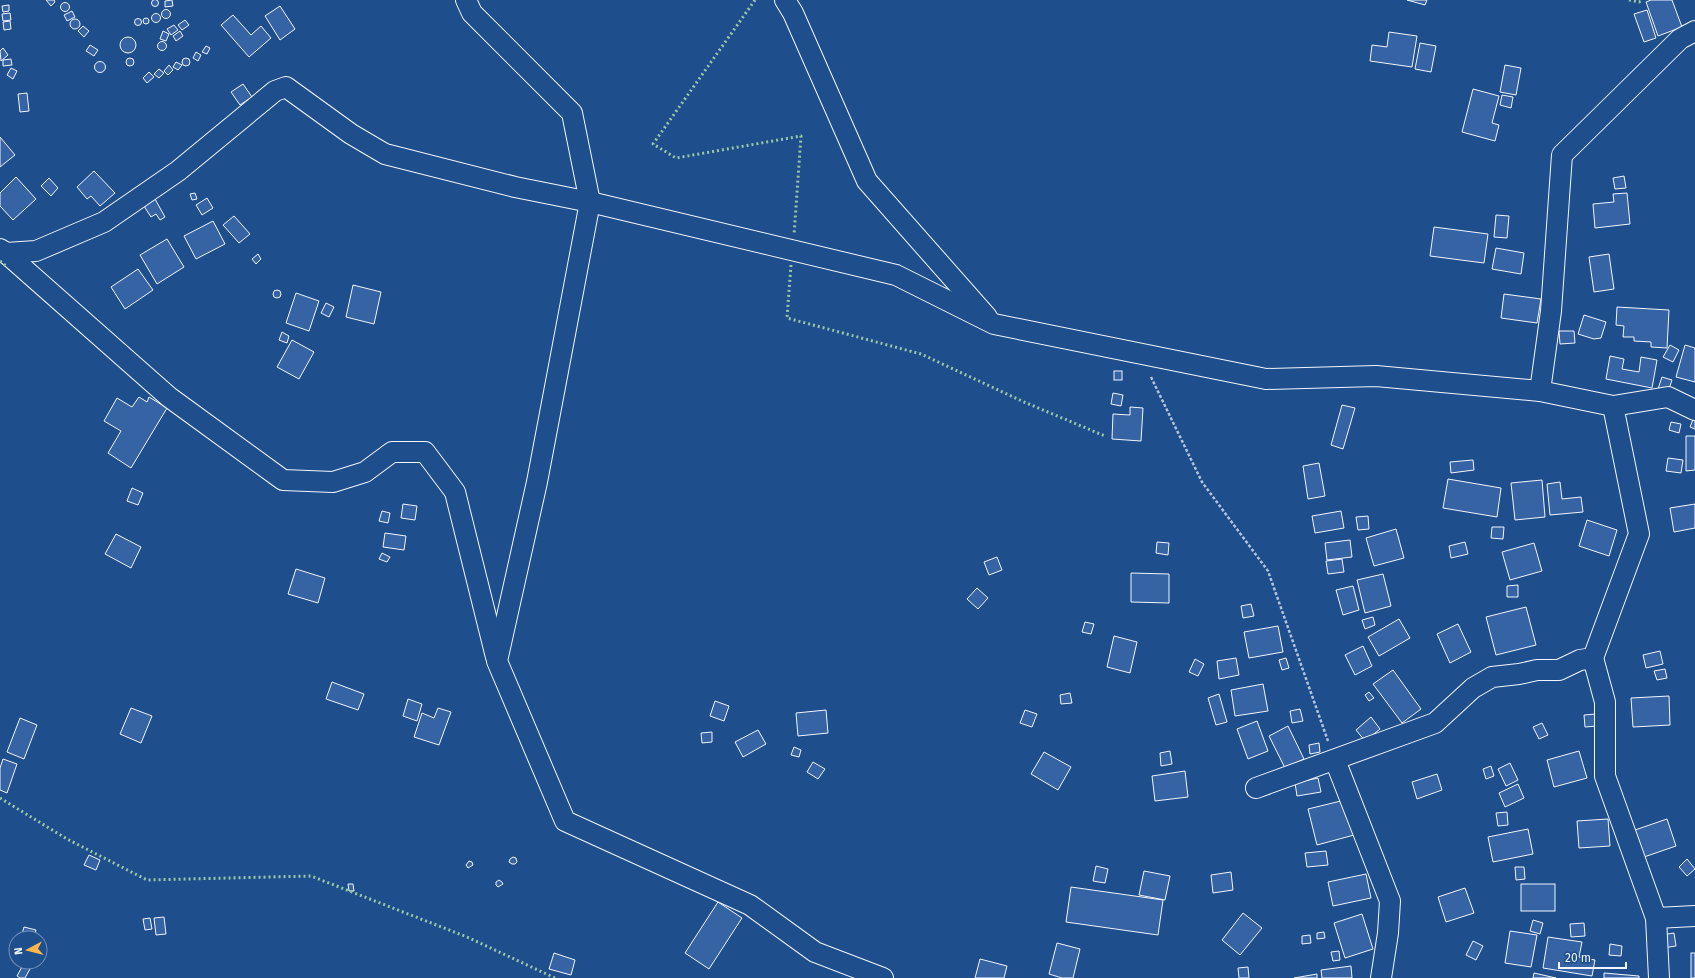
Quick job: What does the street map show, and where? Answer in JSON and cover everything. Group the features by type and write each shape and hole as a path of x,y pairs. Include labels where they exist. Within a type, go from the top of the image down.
{"street":[{"path":"466,0 472,13 572,113 590,202 537,482 497,661"},
{"path":"785,0 793,13 867,181 994,324"},
{"path":"1540,391 1551,311 1562,155 1680,39 1695,31"},
{"path":"3,251 36,251 104,222 178,171 275,91 286,87 351,134 385,154 515,187 590,202 896,275 994,324 1266,379 1376,376 1540,391 1613,406 1668,397 1695,410"},
{"path":"3,251 169,397 283,480 333,482 365,472 392,452 426,452 455,492 497,661 565,820 750,905 815,952 883,978"},
{"path":"1613,406 1639,534 1593,658 1605,702 1605,776 1656,918 1659,978"},
{"path":"1256,788 1435,724 1472,688 1492,677 1537,670 1559,670 1580,660 1593,658"},
{"path":"1335,760 1390,901 1388,933 1381,978"},
{"path":"1656,918 1695,916"}],"path":[{"path":"1140,354 1202,482 1268,571 1335,760"}],"building":[{"path":"155,-1 158,0 158,6 155,7 152,6 151,3 152,0"},
{"path":"46,0 54,0 55,2 51,6"},
{"path":"172,0 173,6 165,7 165,1"},
{"path":"1407,0 1427,0 1425,5"},
{"path":"1651,0 1672,0 1682,27 1658,36 1646,2"},
{"path":"65,2 70,7 65,12 60,7"},
{"path":"9,5 9,11 3,12 2,6"},
{"path":"280,6 295,29 280,40 265,16"},
{"path":"164,10 168,10 170,14 168,18 164,18 162,16 162,12"},
{"path":"1647,10 1656,38 1644,42 1634,14"},
{"path":"72,11 75,17 67,21 64,15"},
{"path":"10,13 11,20 3,21 2,14"},
{"path":"154,14 158,14 160,18 158,22 154,22 152,20 152,16"},
{"path":"233,15 251,35 261,26 271,38 249,57 221,25"},
{"path":"138,18 142,22 138,26 134,22"},
{"path":"146,18 149,21 146,24 143,21"},
{"path":"75,19 80,24 75,29 70,24"},
{"path":"185,20 189,25 182,30 178,25"},
{"path":"10,21 11,29 4,30 3,22"},
{"path":"174,25 178,30 171,35 167,29"},
{"path":"83,26 89,31 84,37 78,31"},
{"path":"163,31 169,34 166,41 160,39"},
{"path":"180,31 183,36 176,41 173,36"},
{"path":"1389,32 1417,36 1412,67 1370,61 1372,45 1387,47"},
{"path":"128,37 134,39 136,45 134,51 128,53 122,51 120,45 122,39"},
{"path":"162,41 167,46 162,51 157,46"},
{"path":"1420,43 1436,46 1431,72 1415,69"},
{"path":"90,45 98,50 94,56 86,51"},
{"path":"206,46 210,48 207,54 202,52"},
{"path":"3,48 8,55 1,61 0,51"},
{"path":"196,52 201,55 198,61 193,58"},
{"path":"128,58 132,58 134,62 132,66 128,66 126,64 126,60"},
{"path":"184,58 188,58 190,62 188,66 184,66 182,64 182,60"},
{"path":"11,59 12,65 3,66 3,60"},
{"path":"100,61 104,63 106,67 104,71 100,73 96,71 94,67 96,63"},
{"path":"176,62 182,65 178,70 173,67"},
{"path":"169,65 173,70 168,75 164,71"},
{"path":"1505,65 1521,68 1516,95 1500,92"},
{"path":"11,68 17,71 13,79 7,75"},
{"path":"159,69 164,73 159,78 154,74"},
{"path":"149,72 154,77 147,83 143,78"},
{"path":"243,84 252,97 240,105 231,92"},
{"path":"1473,89 1499,96 1492,123 1499,125 1495,141 1462,132"},
{"path":"27,93 29,111 20,112 18,94"},
{"path":"1502,95 1513,97 1511,108 1500,105"},
{"path":"0,137 15,155 0,167"},
{"path":"94,171 115,193 100,206 91,196 87,199 77,187"},
{"path":"1624,176 1626,188 1615,189 1613,178"},
{"path":"16,177 36,199 13,220 0,206 0,193"},
{"path":"49,178 58,188 51,196 41,186"},
{"path":"195,193 197,199 192,200 190,194"},
{"path":"1627,193 1630,224 1595,228 1593,204 1614,202 1613,194"},
{"path":"207,198 213,208 202,215 196,205"},
{"path":"155,199 165,217 160,220 156,214 151,217 144,206"},
{"path":"1496,215 1509,216 1507,238 1494,237"},
{"path":"234,216 250,234 239,243 223,225"},
{"path":"213,221 225,244 196,259 184,236"},
{"path":"1434,227 1488,234 1484,263 1430,256"},
{"path":"167,239 184,267 157,284 140,255"},
{"path":"1496,248 1524,253 1521,274 1492,269"},
{"path":"258,254 261,259 256,264 252,259"},
{"path":"1609,254 1614,289 1594,292 1589,257"},
{"path":"138,269 153,290 125,309 111,287"},
{"path":"353,285 381,292 374,324 346,317"},
{"path":"275,290 279,290 281,294 279,298 275,298 273,296 273,292"},
{"path":"296,293 319,301 309,331 286,323"},
{"path":"1504,294 1541,299 1537,323 1501,318"},
{"path":"326,303 334,307 329,317 321,313"},
{"path":"1617,307 1669,310 1667,348 1651,347 1651,342 1634,341 1634,337 1623,337 1624,326 1616,325"},
{"path":"1584,315 1606,322 1601,338 1594,339 1578,334"},
{"path":"1559,331 1574,331 1575,343 1560,344"},
{"path":"282,332 289,336 287,343 279,340"},
{"path":"292,340 314,352 299,379 277,367"},
{"path":"1670,345 1679,350 1673,362 1663,357"},
{"path":"1685,345 1695,348 1695,382 1676,377"},
{"path":"1610,356 1624,359 1622,369 1639,372 1641,357 1657,360 1652,388 1606,379"},
{"path":"1114,371 1122,371 1122,380 1114,380"},
{"path":"1662,377 1672,380 1668,392 1658,389"},
{"path":"1113,393 1123,395 1121,406 1111,404"},
{"path":"139,397 147,402 149,397 167,408 131,468 108,453 121,431 104,421 117,398 132,407"},
{"path":"1342,405 1355,408 1343,449 1331,445"},
{"path":"1130,407 1143,408 1141,441 1112,439 1113,414 1130,415"},
{"path":"1695,417 1695,429 1690,427"},
{"path":"1671,422 1681,424 1679,433 1669,430"},
{"path":"1686,436 1695,436 1695,470 1686,471"},
{"path":"1668,458 1683,460 1681,473 1666,471"},
{"path":"1473,460 1474,470 1451,473 1450,462"},
{"path":"1319,463 1325,496 1308,499 1303,466"},
{"path":"1448,479 1501,488 1497,517 1443,508"},
{"path":"1542,480 1545,517 1515,520 1511,483"},
{"path":"1560,482 1562,499 1581,497 1583,512 1550,515 1547,484"},
{"path":"132,488 143,493 138,505 127,501"},
{"path":"403,504 417,506 415,520 401,518"},
{"path":"1695,504 1695,528 1674,532 1670,508"},
{"path":"382,511 390,513 388,523 379,521"},
{"path":"1341,511 1344,528 1315,533 1312,516"},
{"path":"1368,516 1369,529 1358,530 1356,517"},
{"path":"1587,520 1617,530 1609,556 1579,546"},
{"path":"1492,527 1504,527 1503,539 1491,538"},
{"path":"1396,529 1404,558 1374,566 1366,538"},
{"path":"385,533 406,536 404,550 383,547"},
{"path":"116,534 141,547 131,568 105,554"},
{"path":"1350,540 1352,557 1327,560 1325,543"},
{"path":"1157,542 1169,543 1168,555 1156,553"},
{"path":"1465,542 1468,554 1451,558 1449,546"},
{"path":"1534,543 1542,571 1510,580 1502,552"},
{"path":"382,553 390,557 387,562 379,559"},
{"path":"997,557 1002,570 989,575 984,562"},
{"path":"1342,559 1344,572 1328,574 1326,561"},
{"path":"296,569 325,578 318,603 288,594"},
{"path":"1131,573 1169,574 1169,603 1131,602"},
{"path":"1383,574 1391,606 1365,613 1357,580"},
{"path":"1518,585 1518,597 1507,597 1507,586"},
{"path":"1353,586 1359,610 1343,615 1336,590"},
{"path":"977,588 988,598 978,609 967,599"},
{"path":"1251,604 1254,616 1243,618 1241,606"},
{"path":"1526,607 1536,645 1496,655 1486,617"},
{"path":"1373,617 1375,625 1365,629 1362,620"},
{"path":"1399,619 1410,638 1379,656 1368,637"},
{"path":"1085,622 1094,624 1091,634 1082,632"},
{"path":"1458,624 1471,652 1450,663 1437,634"},
{"path":"1278,626 1283,652 1249,658 1244,632"},
{"path":"1114,636 1137,642 1130,673 1107,667"},
{"path":"1363,646 1372,666 1355,675 1345,655"},
{"path":"1660,651 1663,664 1646,668 1643,655"},
{"path":"1236,658 1239,675 1219,679 1217,661"},
{"path":"1286,658 1289,668 1282,670 1279,660"},
{"path":"1195,659 1204,664 1198,676 1189,672"},
{"path":"1665,669 1667,678 1657,680 1654,671"},
{"path":"1393,670 1421,709 1402,723 1373,684"},
{"path":"332,682 364,694 358,710 326,699"},
{"path":"1263,684 1268,711 1235,716 1231,690"},
{"path":"1369,692 1374,698 1369,701 1365,695"},
{"path":"1070,693 1072,703 1061,704 1060,695"},
{"path":"1219,694 1227,722 1216,725 1208,698"},
{"path":"1669,696 1670,725 1633,727 1631,698"},
{"path":"408,699 422,704 417,721 403,716"},
{"path":"715,701 729,706 724,721 710,716"},
{"path":"131,708 152,716 141,743 120,734"},
{"path":"438,708 451,712 439,745 414,737 422,713 434,718"},
{"path":"1300,709 1303,721 1292,723 1290,711"},
{"path":"826,710 828,733 798,736 796,713"},
{"path":"1025,710 1037,714 1032,727 1020,723"},
{"path":"1596,714 1597,726 1585,727 1584,715"},
{"path":"1371,717 1380,729 1365,741 1356,730"},
{"path":"20,718 37,725 24,759 7,752"},
{"path":"1257,721 1268,751 1248,759 1237,729"},
{"path":"1542,723 1548,735 1539,739 1533,727"},
{"path":"1288,726 1304,759 1285,768 1269,736"},
{"path":"758,730 766,744 743,757 735,742"},
{"path":"712,732 712,742 702,743 701,733"},
{"path":"1319,743 1320,752 1310,754 1309,745"},
{"path":"794,747 801,750 799,757 791,755"},
{"path":"1170,751 1172,764 1161,766 1160,753"},
{"path":"1579,751 1587,778 1554,787 1547,760"},
{"path":"1044,752 1071,767 1058,790 1031,774"},
{"path":"3,759 17,764 7,793 0,790 0,768"},
{"path":"813,762 825,769 818,779 807,772"},
{"path":"1510,763 1518,780 1506,786 1498,769"},
{"path":"1491,766 1494,776 1486,779 1483,769"},
{"path":"1185,771 1188,797 1155,801 1152,776"},
{"path":"1437,774 1442,790 1417,799 1412,782"},
{"path":"1318,778 1321,792 1297,796 1295,783"},
{"path":"1518,784 1524,798 1505,807 1499,793"},
{"path":"1345,800 1354,835 1317,845 1308,809"},
{"path":"1507,812 1508,825 1498,826 1496,813"},
{"path":"1608,819 1610,846 1579,848 1577,821"},
{"path":"1667,819 1676,846 1644,857 1635,830"},
{"path":"1528,829 1533,854 1493,862 1488,837"},
{"path":"1326,851 1328,865 1307,867 1305,853"},
{"path":"89,855 100,860 96,870 84,865"},
{"path":"513,857 516,858 517,862 515,864 509,862"},
{"path":"1687,859 1695,869 1687,876 1679,867"},
{"path":"469,861 472,862 473,865 468,868 466,865"},
{"path":"1096,866 1108,869 1105,883 1093,881"},
{"path":"1515,867 1524,867 1525,879 1516,880"},
{"path":"1144,871 1170,876 1165,900 1139,895"},
{"path":"1231,872 1233,890 1213,893 1211,875"},
{"path":"1366,874 1371,898 1333,906 1328,882"},
{"path":"499,880 503,884 498,887 496,882"},
{"path":"348,884 353,884 354,891 349,891"},
{"path":"1521,884 1555,884 1555,911 1521,911"},
{"path":"1071,887 1163,900 1158,935 1066,922"},
{"path":"1465,888 1474,913 1446,922 1438,897"},
{"path":"718,902 742,918 709,969 685,953"},
{"path":"1243,913 1262,928 1240,955 1222,940"},
{"path":"1362,914 1373,949 1345,958 1334,923"},
{"path":"164,917 166,934 156,935 154,918"},
{"path":"150,918 152,929 145,930 143,919"},
{"path":"1533,920 1543,923 1540,934 1530,931"},
{"path":"1584,923 1585,936 1571,937 1570,924"},
{"path":"24,927 36,930 23,930"},
{"path":"1510,931 1537,935 1531,967 1505,963"},
{"path":"1324,932 1325,938 1317,939 1317,933"},
{"path":"1674,933 1676,946 1663,948 1661,935"},
{"path":"1310,935 1311,943 1302,944 1302,936"},
{"path":"1548,937 1582,942 1579,957 1595,960 1592,976 1543,968"},
{"path":"1473,941 1483,946 1476,960 1466,955"},
{"path":"1057,943 1080,949 1073,978 1062,978 1049,974"},
{"path":"1610,944 1622,946 1621,956 1609,955"},
{"path":"1339,951 1340,960 1333,961 1331,952"},
{"path":"554,953 575,960 571,975 549,969"},
{"path":"1691,953 1695,953 1695,978 1691,978"},
{"path":"980,959 1007,966 1004,978 975,978"},
{"path":"1351,966 1352,978 1322,978 1321,970"},
{"path":"1248,967 1249,978 1239,978 1238,968"},
{"path":"20,970 29,970 25,978 20,978 17,976"},
{"path":"1534,973 1556,978 1533,978"},
{"path":"1604,973 1639,976 1639,978 1604,978"},
{"path":"1317,974 1317,978 1294,978"}],"hedge":[{"path":"755,0 653,144 676,158 801,136 794,235"},
{"path":"1629,0 1639,2 1643,0"},
{"path":"0,261 6,266"},
{"path":"791,265 787,318 921,354 1024,402 1105,436"},
{"path":"0,798 67,839 147,880 311,876 467,937 555,978"}]}
